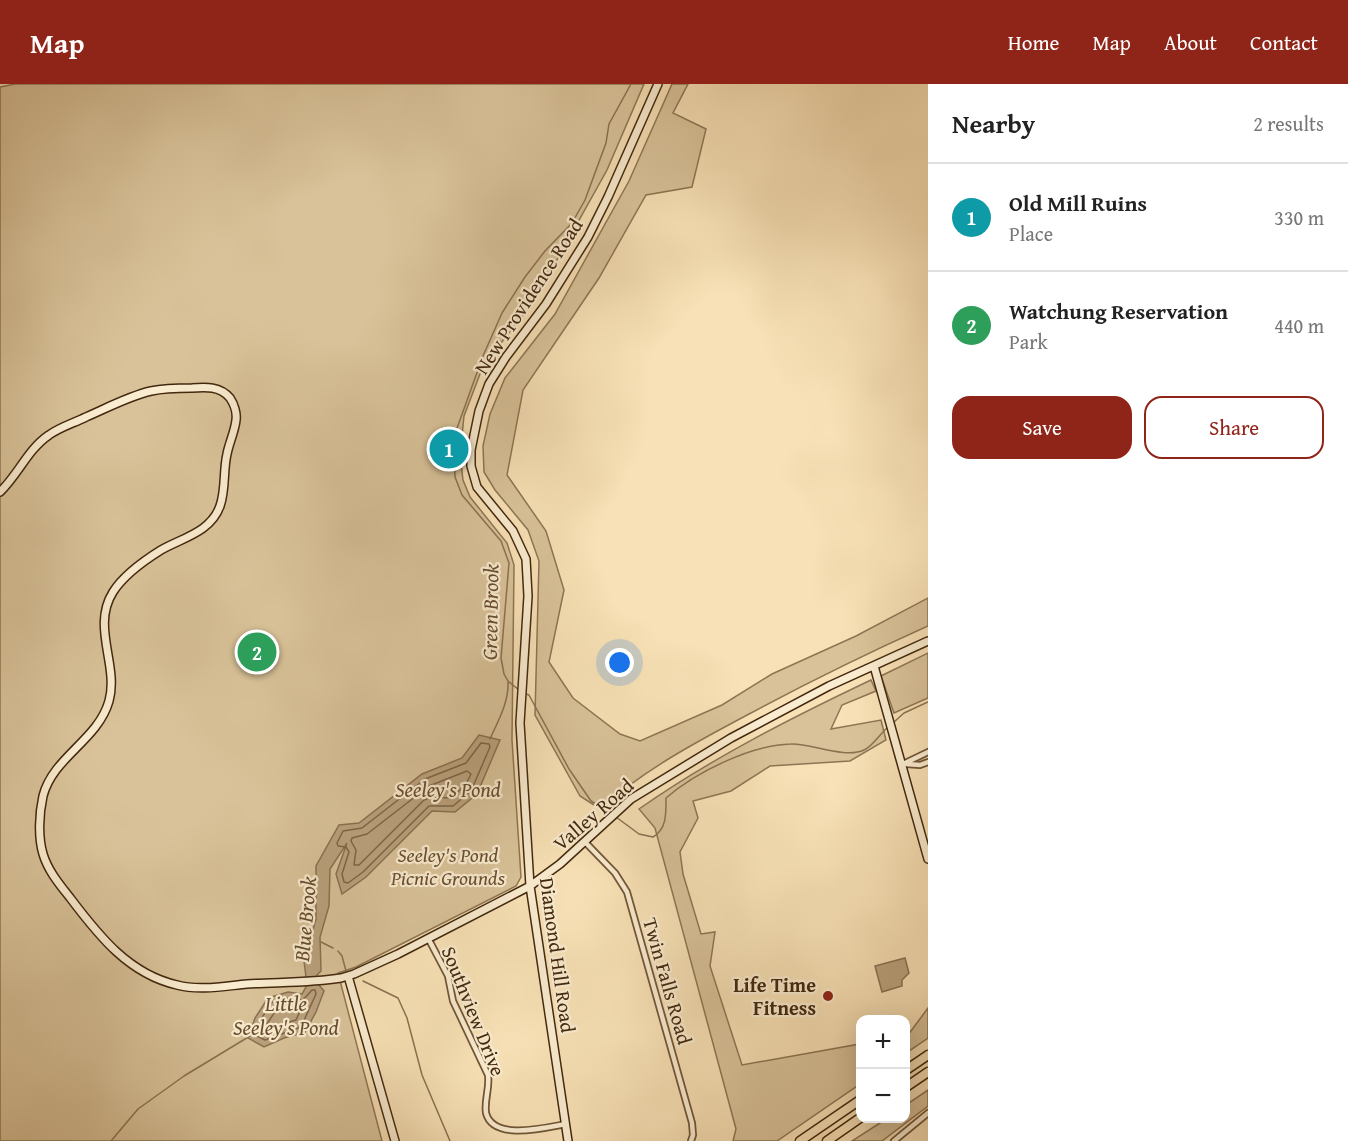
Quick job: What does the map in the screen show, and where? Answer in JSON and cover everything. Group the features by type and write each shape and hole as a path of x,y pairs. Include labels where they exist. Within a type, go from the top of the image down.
{"highway":[{"path":"907,1069 928,1055"},
{"path":"910,1084 928,1072"},
{"path":"800,1141 856,1103"},
{"path":"827,1141 856,1121"}],"main road":[{"name":"New Providence Road","path":"521,700 528,596 526,559 513,531 474,480 471,457 474,434 489,384 506,357 546,304 588,237 658,84"},
{"name":"Valley Road","path":"0,492 36,446 49,435 131,398 166,389 210,387 230,398 235,407 236,419 226,456 220,505 215,517 205,527 149,559 123,581 109,600 104,626 110,670 109,702 93,730 57,768 46,786 41,818 42,847 52,874 92,926 122,958 147,973 175,985 190,988 324,980 348,976 530,886 560,864 619,810 670,774 731,738 829,686 928,641"},
{"path":"874,666 928,859"},
{"name":"Diamond Hill Road","path":"521,700 530,886 568,1141"},
{"path":"348,976 395,1141"}],"street":[{"path":"903,764 928,752"},
{"path":"903,764 920,765 928,762"},
{"name":"Twin Falls Road","path":"585,842 615,873 627,892 692,1123 691,1141"},
{"name":"Southview Drive","path":"428,938 448,976 453,1001 488,1075 486,1107 490,1122 502,1131 513,1132 566,1124"},
{"path":"894,1141 928,1113"}],"green space":[{"name":"Seeley's Pond Picnic Grounds","path":"15,84 644,84 607,170 534,301 483,366 464,416 460,455 463,480 470,497 507,543 514,565 512,740 521,877 516,886 356,967 338,973 382,1141 0,1141 0,87"},
{"path":"672,84 688,84 673,113 706,129 692,187 646,195 599,278 523,390 507,475 546,531 564,590 549,662 573,698 620,734 640,741 722,705 772,674 856,636 928,598 928,626 861,657 711,734 654,768 600,809 580,796 535,715 539,561 528,530 495,490 484,472 483,446 490,414 505,378 555,314 629,181"},
{"path":"928,653 928,698 894,713 881,676"},
{"path":"871,680 876,691 842,705 831,729 881,720 886,740 850,761 770,766 731,791 693,801 698,818 680,852 683,874 701,934 715,932 710,966 742,1065 856,1045 856,1087 777,1141 733,1141 736,1129 655,828 639,809 695,773 811,709"},
{"path":"928,1008 928,1038 910,1050 910,1032"},
{"path":"928,1090 928,1106 910,1120 910,1102"},
{"path":"880,1123 906,1123 882,1141 852,1141"}],"water":[{"name":"Seeley's Pond","path":"479,735 500,740 477,794 455,812 432,811 366,877 342,894 336,874 347,843 330,869 329,906 320,937 321,971 317,975 318,984 324,991 305,1032 264,1047 248,1038 255,1018 268,998 288,992 302,994 307,985 304,961 316,919 316,866 339,825 359,823 422,774 462,758"},
{"path":"905,958 909,973 902,980 902,986 882,992 875,966"}],"waterway":[{"name":"Green Brook","path":"519,690 508,681 504,674 501,658 509,563 501,541 462,495 455,477 456,431 483,356 502,313 545,251 572,223 585,200 606,143 609,124 631,84"},
{"name":"Blue Brook","path":"490,739 505,704 508,682"},
{"name":"Green Brook","path":"526,694 529,695 569,769 591,801 612,814"},
{"name":"Green Brook","path":"893,723 904,713 928,702"},
{"name":"Green Brook","path":"616,817 639,834 653,837 658,834 663,825 666,815 666,798 678,788 725,762 759,749 791,744 838,752 856,752 870,746 887,728"},
{"path":"321,942 333,948"},
{"path":"338,951 342,956 346,971"},
{"path":"363,981 398,998 407,1018 422,1075 450,1141"},
{"name":"Blue Brook","path":"111,1141 138,1109 184,1076 250,1036"}],"place":[{"name":"Old Mill Ruins","path":"449,449"},
{"name":"Watchung Reservation","path":"257,652"},
{"name":"Life Time Fitness","path":"828,996"}],"water label":[{"name":"Little Seeley's Pond","path":"286,1015"}]}
